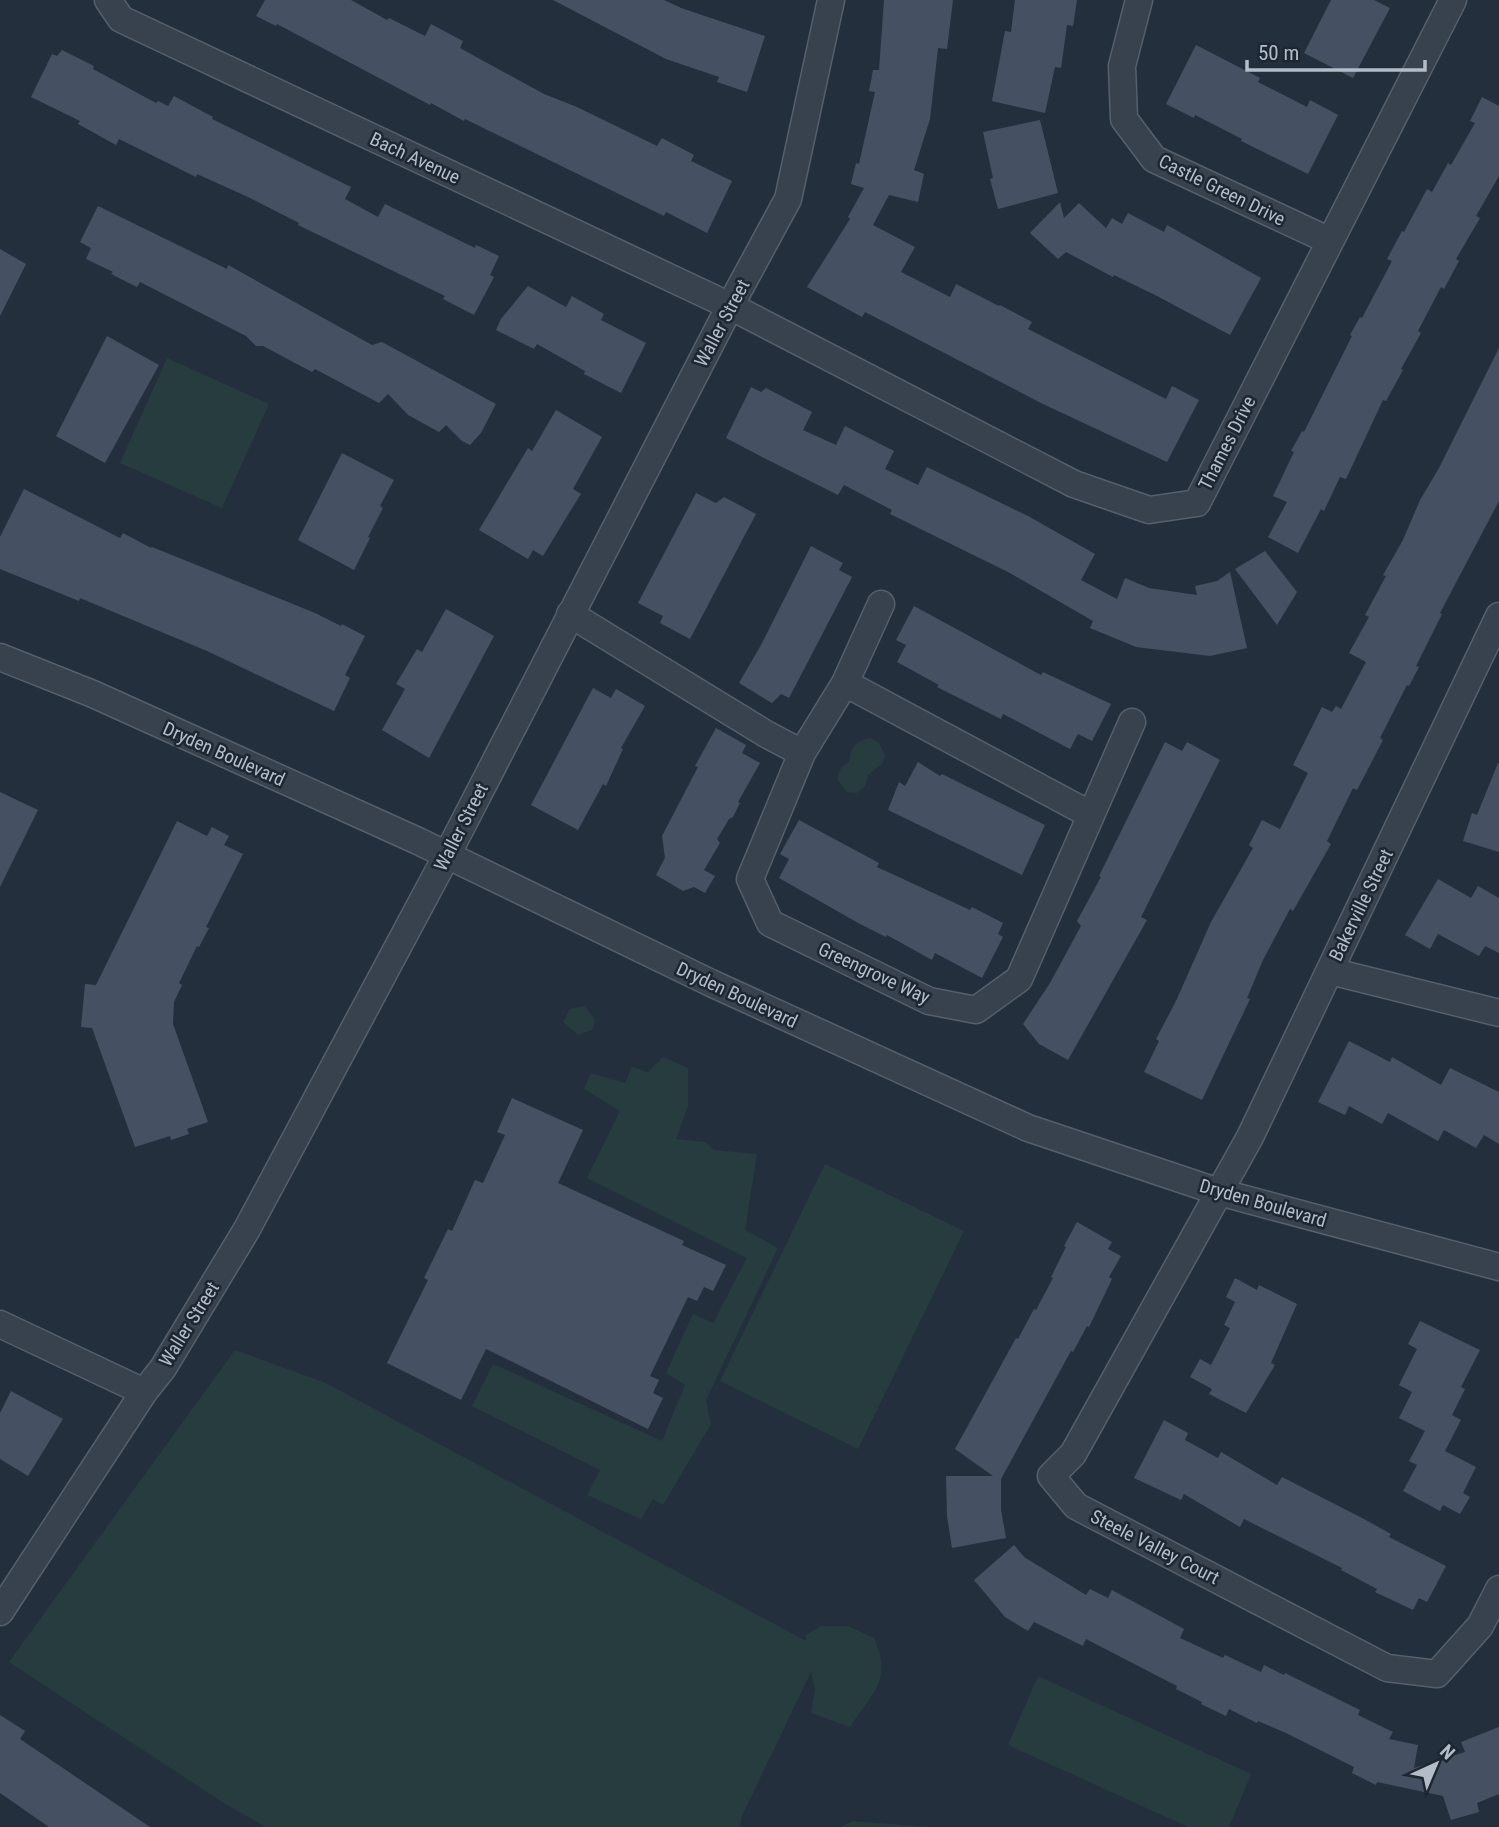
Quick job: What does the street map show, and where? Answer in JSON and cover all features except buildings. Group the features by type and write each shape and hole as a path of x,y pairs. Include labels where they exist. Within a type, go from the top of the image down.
{"street":[{"name":"Bach Avenue","path":"108,0 121,19 730,306"},
{"name":"Waller Street","path":"0,1612 144,1392 163,1368 247,1229 447,855 730,306 788,199 831,0"},
{"name":"Castle Green Drive","path":"1139,0 1122,66 1125,119 1154,159 1330,241"},
{"name":"Thames Drive","path":"730,306 1074,484 1149,510 1197,503 1453,0"},
{"name":"Greengrove Way","path":"881,604 845,683 802,753 750,879 770,923 929,1001 976,1010 1019,979 1132,722"},
{"path":"570,614 766,734 802,753"},
{"name":"Bakerville Street","path":"1219,1192 1250,1137 1499,616"},
{"name":"Dryden Boulevard","path":"0,657 93,694 447,855 711,983 1028,1128 1219,1192 1499,1267"},
{"path":"845,683 1091,815"},
{"path":"1330,971 1499,1013"},
{"name":"Steele Valley Court","path":"1219,1192 1073,1454 1051,1476 1076,1506 1387,1668 1437,1674 1480,1626 1499,1589"},
{"path":"0,1324 144,1392"}],"green space":[{"path":"167,358 269,404 222,508 120,463"},
{"path":"870,738 879,743 885,755 883,763 868,775 865,786 857,793 847,792 837,779 841,768 849,762 855,746"},
{"path":"585,1006 595,1020 592,1030 578,1035 563,1022 570,1009"},
{"path":"663,1057 688,1068 688,1106 676,1139 705,1142 714,1150 757,1154 745,1230 778,1248 706,1400 711,1424 663,1505 653,1499 641,1519 587,1495 600,1470 472,1406 493,1364 662,1441 685,1385 666,1373 693,1314 713,1323 747,1258 587,1178 620,1111 584,1089 591,1073 625,1083 632,1067 648,1072"},
{"path":"825,1164 964,1231 858,1449 720,1381"},
{"path":"235,1350 326,1383 806,1641 806,1635 820,1626 848,1626 874,1638 881,1665 877,1686 850,1727 811,1713 815,1690 811,1672 742,1816 740,1827 266,1827 222,1802 9,1662"},
{"path":"1038,1676 1251,1774 1229,1827 1188,1827 1008,1745"},
{"path":"853,1821 929,1827 841,1827"}]}
